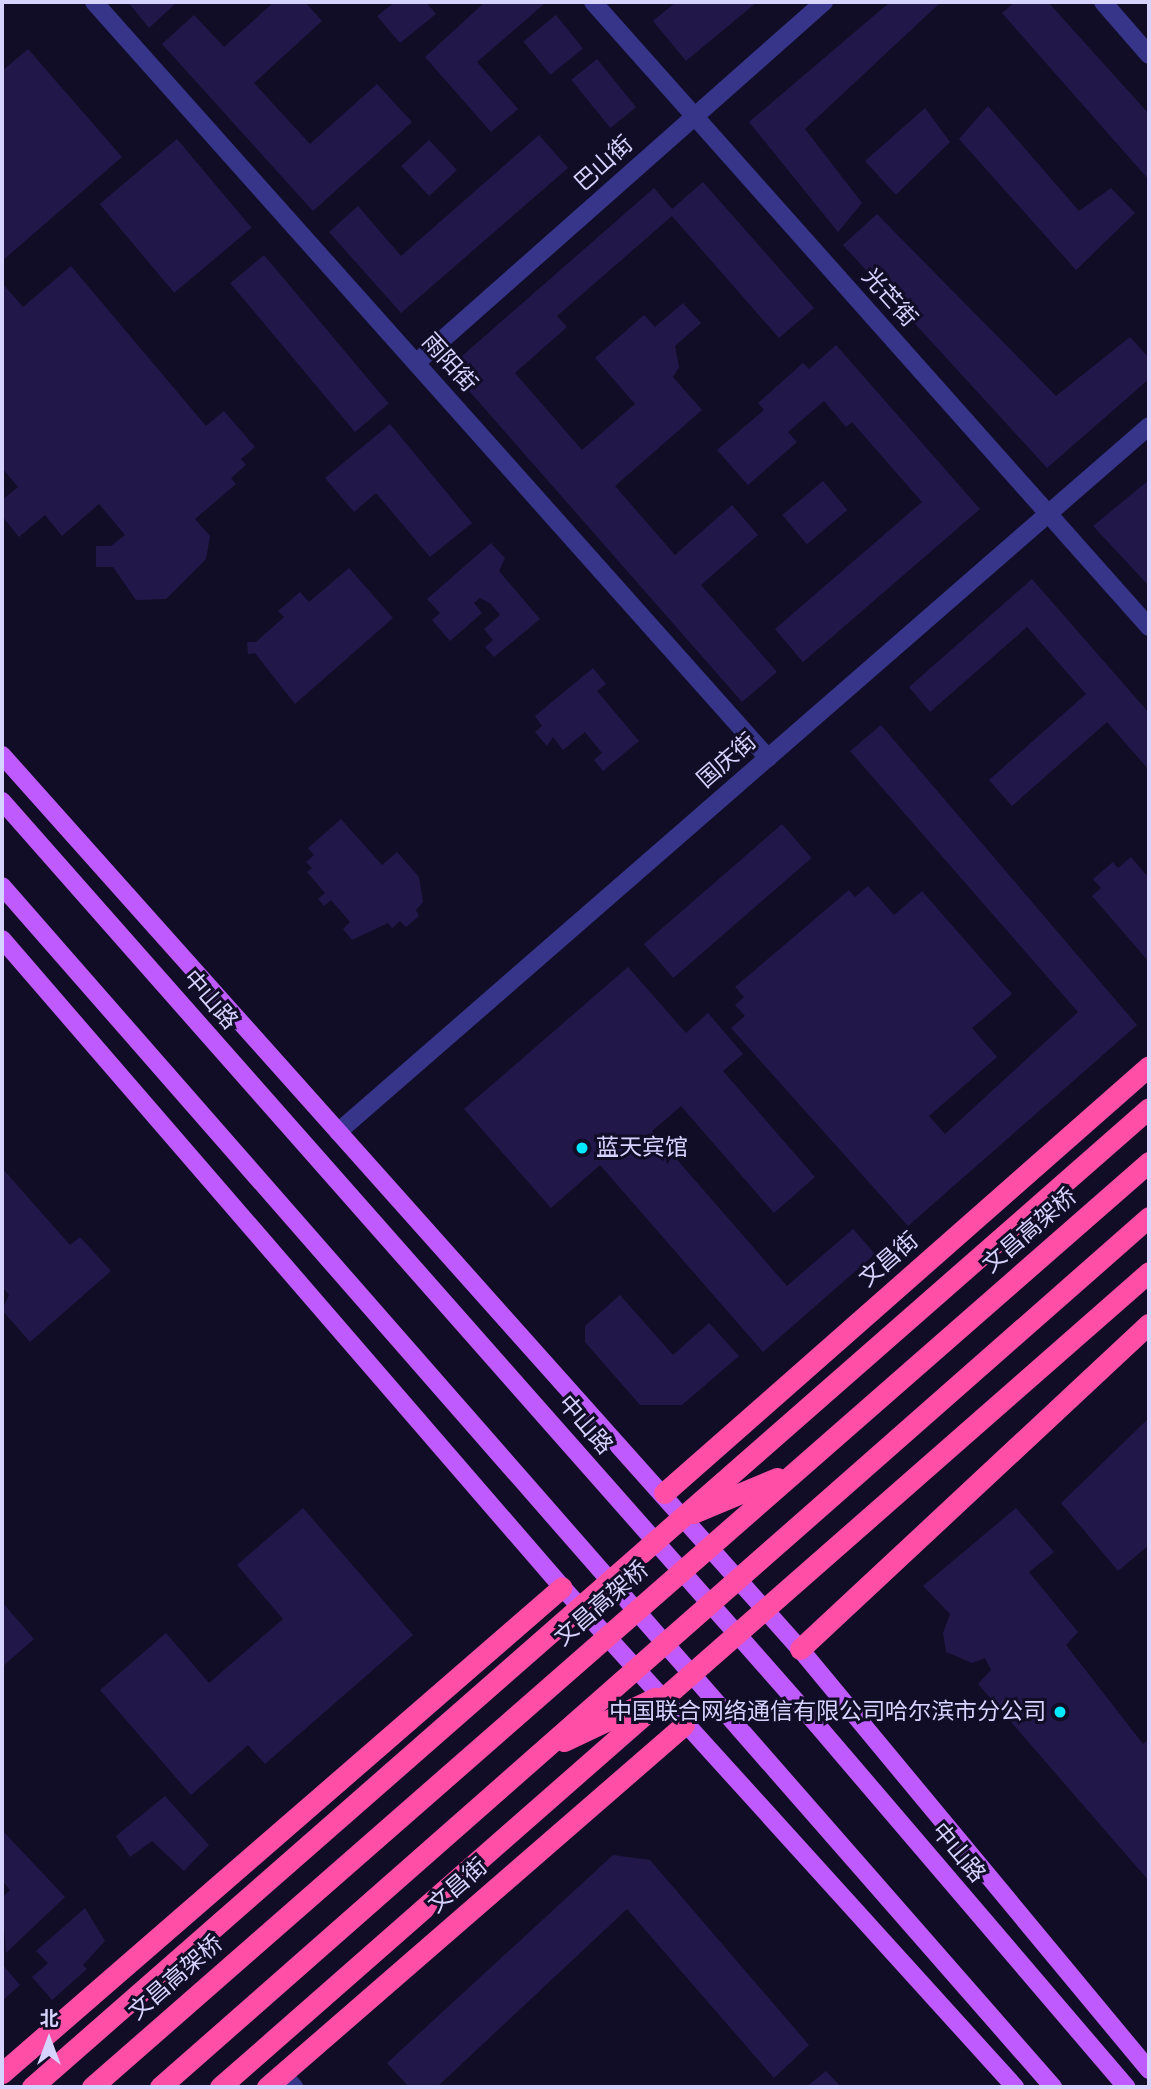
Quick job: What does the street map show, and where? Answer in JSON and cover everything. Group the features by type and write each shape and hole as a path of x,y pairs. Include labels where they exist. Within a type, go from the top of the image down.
{"highway":[{"name":"文昌街","path":"664,1493 1149,1066"},
{"path":"32,2087 674,1521 1149,1108"},
{"name":"文昌高架桥","path":"92,2087 1149,1162"},
{"path":"160,2087 1149,1217"},
{"path":"220,2087 1149,1272"},
{"path":"800,1649 1149,1324"},
{"path":"674,1521 795,1471"},
{"path":"2,2073 562,1587"},
{"path":"540,1752 678,1687"},
{"name":"文昌街","path":"281,2083 684,1725"}],"main road":[{"path":"2,755 664,1493 800,1649 1149,2070"},
{"name":"中山路","path":"2,801 818,1726 1126,2087"},
{"path":"2,886 1053,2087"},
{"path":"2,939 562,1587 684,1725 1015,2087"}],"street":[{"name":"雨阳街","path":"94,2 768,758"},
{"name":"光芒街","path":"593,2 692,118 1051,512 1149,627"},
{"name":"巴山街","path":"416,363 824,2"},
{"path":"1102,2 1149,55"},
{"name":"国庆街","path":"338,1132 1149,426"}],"building":[{"path":"128,2 177,2 149,28"},
{"path":"274,2 305,2 322,21 254,83 310,144 377,84 412,122 313,211 162,44 194,15 224,47"},
{"path":"395,2 426,2 436,14 400,43 377,16"},
{"path":"485,2 544,4 477,62 518,109 491,132 425,57"},
{"path":"676,2 757,2 686,61 653,21"},
{"path":"890,2 941,2 805,129 862,203 838,232 749,122"},
{"path":"1015,2 1048,2 1149,114 1149,180 1002,13"},
{"path":"556,15 583,48 550,75 523,41"},
{"path":"28,49 122,157 2,261 2,71"},
{"path":"597,59 636,107 610,128 571,80"},
{"path":"988,106 1079,211 1111,188 1135,213 1076,270 959,139"},
{"path":"925,108 950,142 896,195 865,161"},
{"path":"539,135 568,168 401,313 329,232 358,206 401,256"},
{"path":"177,139 252,228 174,293 100,204"},
{"path":"429,140 457,170 429,196 401,166"},
{"path":"703,182 814,308 779,338 672,216 557,316 567,327 515,373 582,450 635,404 595,358 644,315 655,327 683,303 701,323 675,346 679,367 673,377 702,410 615,486 675,555 732,505 758,535 701,585 777,672 742,702 457,377 462,356 654,188 672,209"},
{"path":"877,214 1056,396 1130,337 1149,358 1149,379 1047,468 843,245"},
{"path":"264,255 389,404 355,432 230,283"},
{"path":"71,266 206,426 224,411 255,447 241,459 246,465 231,478 236,484 195,519 210,536 206,559 166,599 136,600 113,567 96,567 96,546 111,546 125,535 99,504 62,536 45,515 19,537 2,516 2,500 18,487 2,468 2,283 23,307"},
{"path":"836,345 980,509 803,662 775,629 922,502 852,422 846,427 824,401 788,432 797,442 748,485 717,450 764,410 758,403 803,363 809,369"},
{"path":"390,424 472,523 430,557 376,493 354,512 325,478"},
{"path":"1149,480 1149,586 1093,526"},
{"path":"823,481 847,510 807,544 782,515"},
{"path":"491,543 505,558 499,571 540,619 494,657 485,647 493,640 484,629 500,615 491,604 480,598 474,603 482,613 450,641 432,620 440,613 427,599"},
{"path":"349,568 393,618 295,704 255,653 248,654 247,642 256,642 284,617 278,611 300,592 309,602"},
{"path":"1032,579 1149,713 1149,770 1107,722 1012,806 989,780 1086,694 1027,627 930,712 909,687"},
{"path":"593,668 606,684 597,691 639,741 603,771 594,760 602,753 585,732 563,750 553,737 547,746 535,732 542,726 535,716"},
{"path":"881,725 1137,1025 908,1226 731,1028 745,1016 735,1005 744,997 735,987 849,890 855,897 868,886 894,915 922,891 1012,994 972,1028 997,1057 929,1116 945,1134 1078,1012 850,751"},
{"path":"341,819 382,865 397,852 419,877 423,902 416,910 419,916 406,927 400,921 392,928 388,923 352,940 343,929 350,922 331,900 324,906 318,899 325,893 307,872 312,868 306,862 314,855 308,848"},
{"path":"782,824 812,858 673,978 644,944"},
{"path":"1131,857 1149,878 1149,962 1092,896 1101,888 1093,879 1113,862 1118,868"},
{"name":"蓝天宾馆","path":"628,967 686,1033 708,1013 743,1054 723,1071 815,1177 774,1213 681,1106 652,1131 787,1286 853,1229 875,1254 763,1352 600,1165 551,1208 464,1109"},
{"path":"2,1168 70,1245 80,1237 111,1271 30,1342 2,1310 9,1295 2,1287"},
{"path":"620,1295 673,1355 709,1323 739,1356 682,1405 640,1405 585,1342 585,1326"},
{"path":"1149,1418 1149,1545 1118,1571 1061,1503"},
{"path":"303,1508 413,1635 265,1764 248,1745 191,1795 100,1690 166,1633 209,1683 283,1619 237,1565"},
{"name":"中国联合网络通信有限公司哈尔滨市分公司","path":"1016,1508 1054,1552 1029,1572 1078,1632 1066,1645 1143,1744 1149,1739 1149,1881 978,1684 991,1670 985,1658 972,1663 946,1652 943,1633 950,1614 923,1586"},
{"path":"2,1602 34,1639 2,1667"},
{"path":"165,1796 209,1845 184,1871 152,1841 130,1857 116,1836"},
{"path":"2,1830 65,1897 6,1953 2,1898 10,1890 2,1880"},
{"path":"613,1855 650,1860 809,2045 774,2078 627,1909 437,2087 409,2087 387,2063"},
{"path":"85,1908 105,1941 83,1965 87,1969 52,2000 32,1977 48,1963 36,1951"},
{"path":"2,1964 20,1985 2,2001"},
{"path":"826,2071 841,2087 806,2087"}],"place":[{"name":"蓝天宾馆","path":"582,1148"},
{"name":"中国联合网络通信有限公司哈尔滨市分公司","path":"1060,1712"}]}
